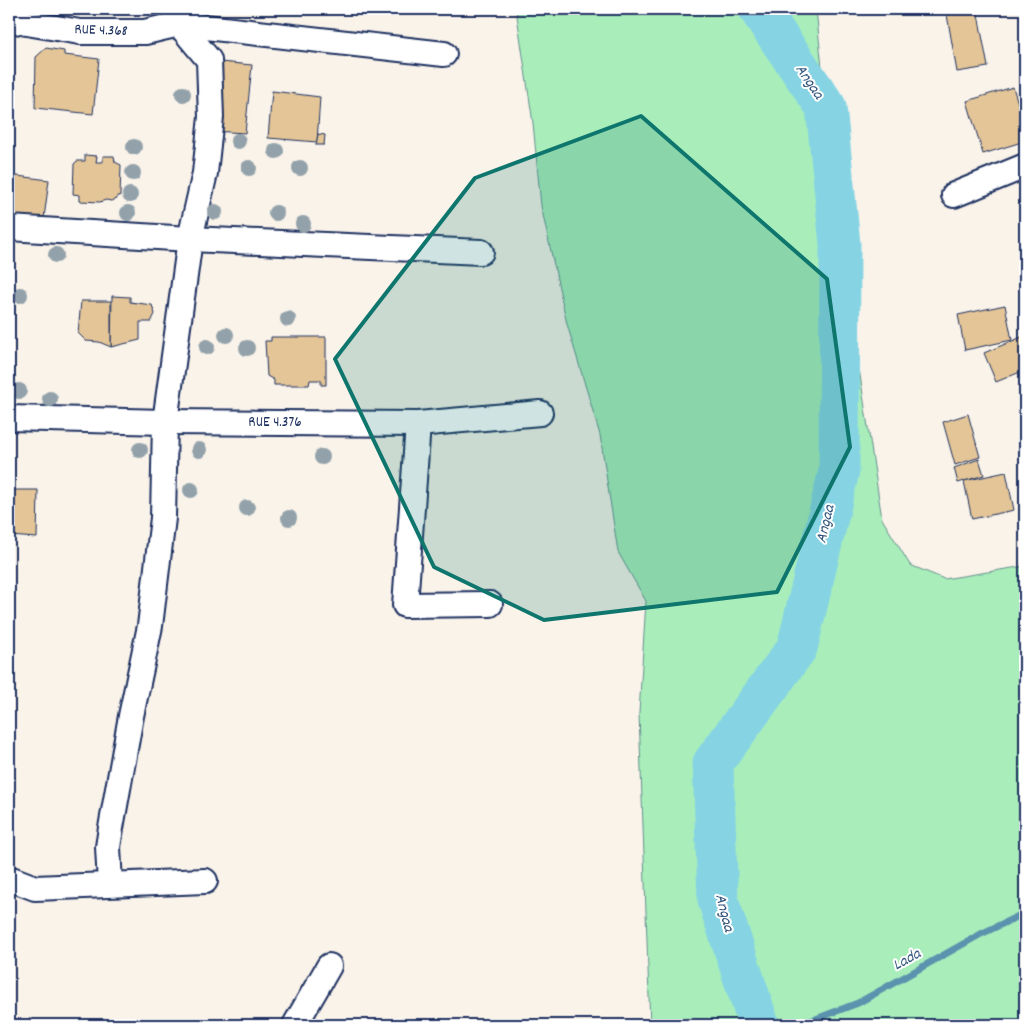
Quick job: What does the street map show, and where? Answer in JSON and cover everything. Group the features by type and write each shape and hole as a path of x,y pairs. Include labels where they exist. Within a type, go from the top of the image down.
{"street":[{"name":"RUE 4.368","path":"9,20 80,32 145,32 180,16 444,54"},
{"path":"110,884 108,848 131,716 150,626 162,518 165,422 190,239 205,173 211,117 209,60 180,16"},
{"path":"954,195 1025,166"},
{"path":"9,228 190,239 481,252"},
{"name":"RUE 4.376","path":"9,418 165,422 418,424 540,413"},
{"path":"418,424 405,605 490,604"},
{"path":"9,878 35,888 204,881"},
{"path":"294,1025 329,966"}],"highlighted area":[{"path":"641,116 827,279 850,447 777,592 544,620 434,567 335,359 475,178"}],"green space":[{"path":"516,9 816,9 840,244 882,519 910,565 944,579 1025,566 1025,1025 650,1025 639,713 646,601 618,552 600,435 567,324 541,206 533,123"}],"building":[{"path":"946,9 977,9 988,67 957,72"},
{"path":"46,48 64,51 64,55 99,59 93,114 35,108 36,57"},
{"path":"220,62 252,65 245,133 214,131"},
{"path":"1013,87 1025,126 1025,141 983,154 967,101"},
{"path":"272,91 320,97 317,142 268,138"},
{"path":"318,134 325,135 324,145 316,145"},
{"path":"85,155 97,156 96,162 103,162 103,156 114,156 115,162 121,165 120,196 117,196 117,199 100,202 80,201 80,195 73,194 74,164 77,161 85,161"},
{"path":"9,175 49,180 44,218 9,215"},
{"path":"112,296 130,297 130,302 152,305 155,314 151,322 140,322 140,340 111,347"},
{"path":"81,301 111,301 111,347 99,342 86,341 78,333"},
{"path":"1005,305 1012,340 965,350 958,315"},
{"path":"1024,336 1025,370 996,382 984,353"},
{"path":"271,337 326,337 326,385 321,385 321,380 310,380 309,385 274,385 274,380 267,376 265,341 271,341"},
{"path":"968,414 980,457 955,465 943,422"},
{"path":"979,459 984,475 958,483 954,468"},
{"path":"1006,472 1014,510 972,519 964,481"},
{"path":"9,490 38,490 37,538 9,536"}],"waterway":[{"name":"Angaa","path":"759,9 826,107 840,244 839,471 797,648 713,763 718,900 759,1025"},
{"name":"Lada","path":"800,1025 858,1003 981,934 1025,913"}]}
